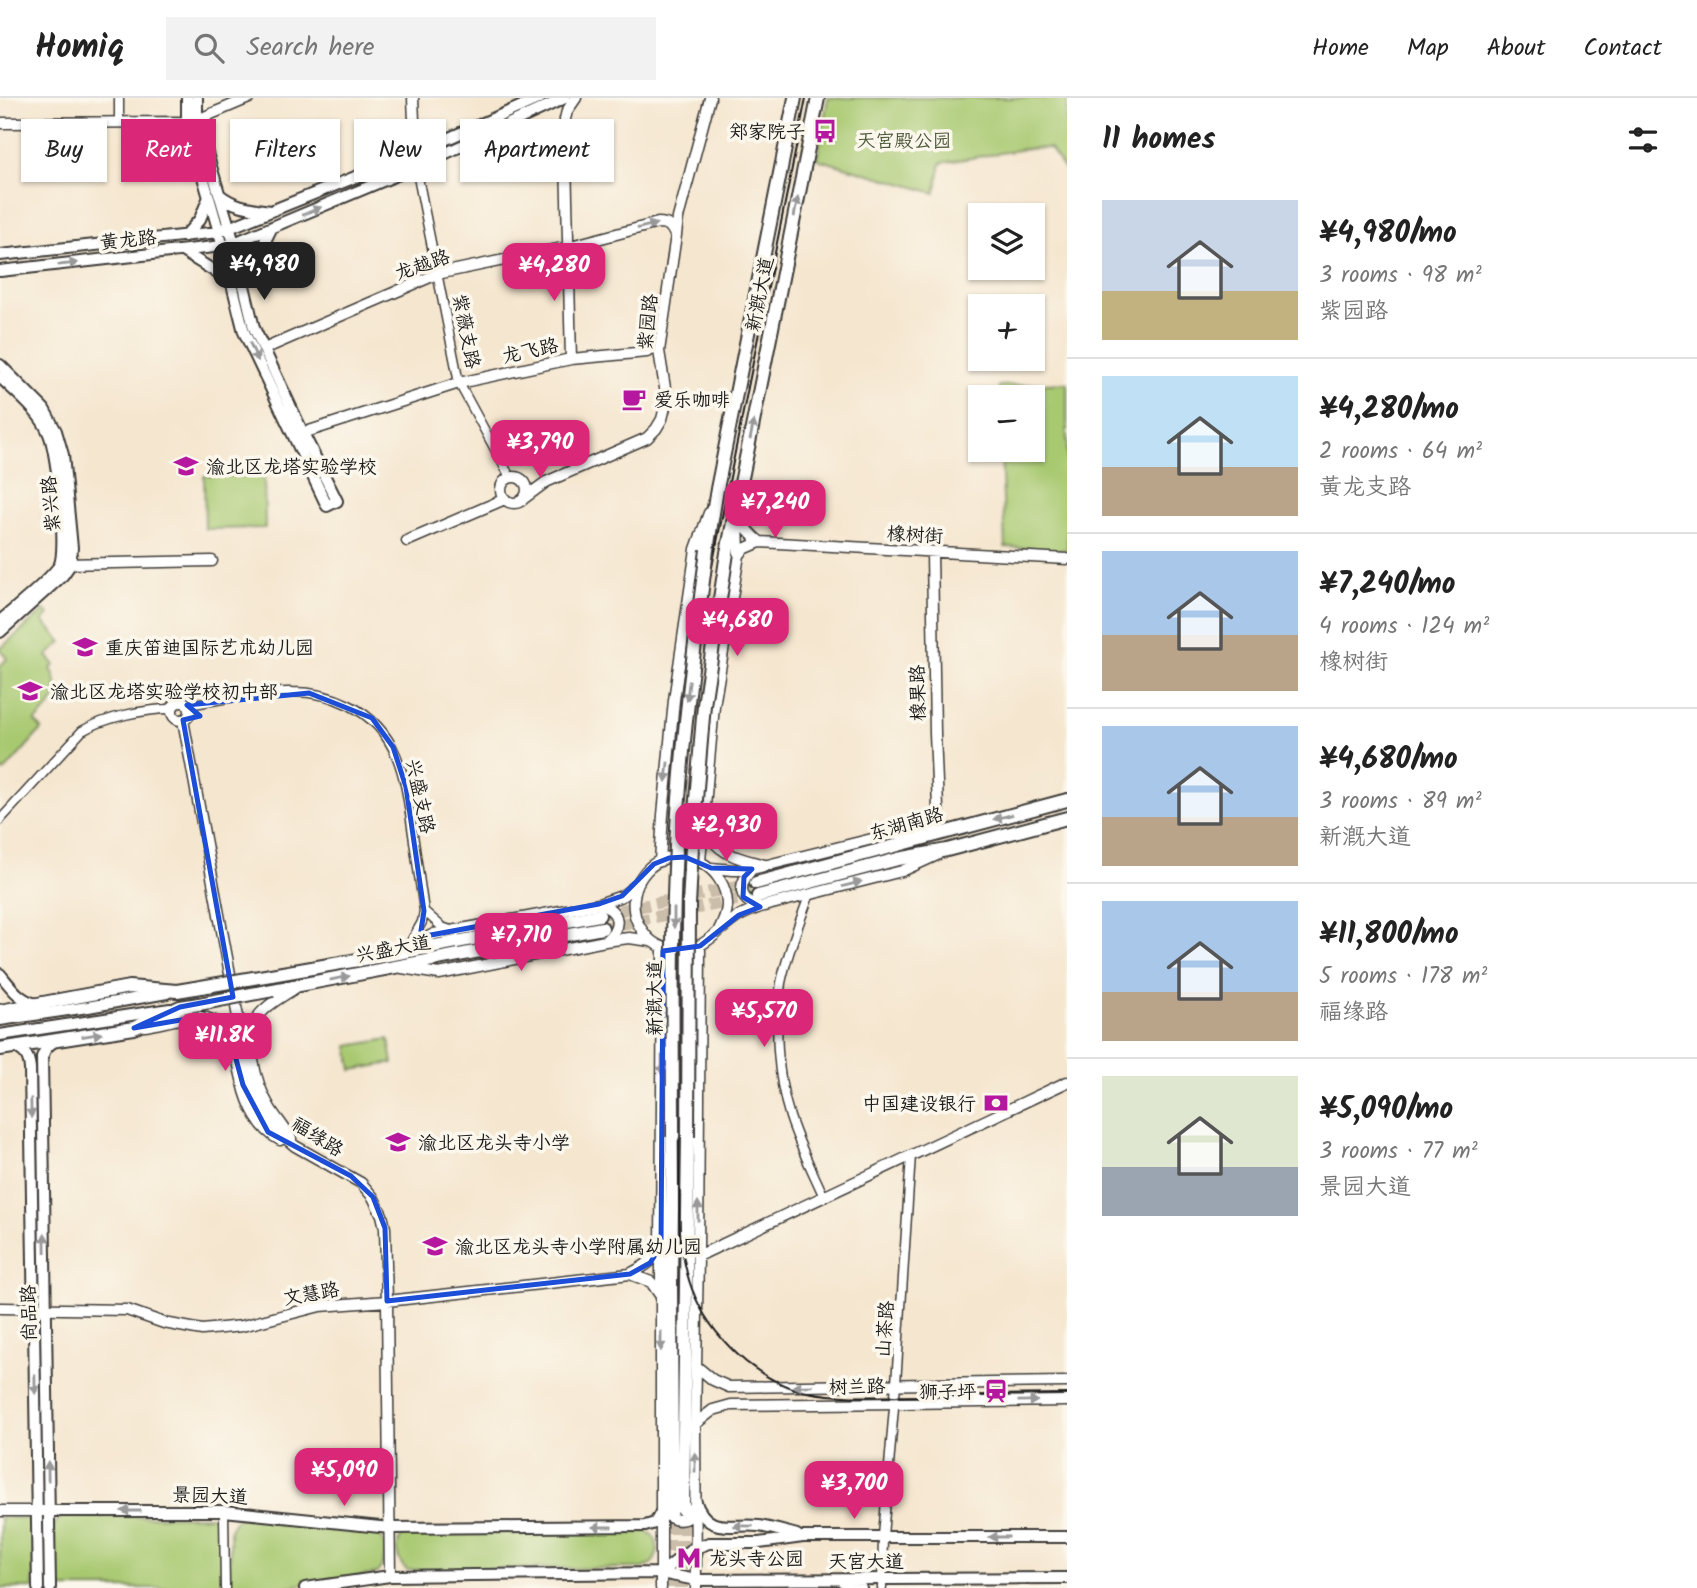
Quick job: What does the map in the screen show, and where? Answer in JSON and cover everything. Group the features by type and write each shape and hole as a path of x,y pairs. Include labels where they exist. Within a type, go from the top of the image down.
{"main road":[{"path":"187,98 192,119"},
{"path":"192,119 197,98"},
{"name":"黄龙路","path":"446,139 540,98"},
{"name":"黄龙路","path":"446,153 565,98"},
{"name":"新溉大道","path":"672,1510 674,919 676,846 687,701 717,489 795,98"},
{"name":"新溉大道","path":"672,1510 688,1137 689,905 704,705 733,554 738,497 818,98"},
{"name":"黄龙路","path":"0,256 224,230 354,178"},
{"path":"210,182 228,245 244,284 254,328 332,503 244,332 232,282 228,245"},
{"name":"黄龙路","path":"0,271 228,245 380,182"},
{"path":"214,196 240,206 273,211"},
{"path":"184,236 200,219 214,196"},
{"path":"244,284 272,227"},
{"path":"181,251 232,282"},
{"name":"紫兴路","path":"0,365 44,410 56,430 63,455 72,548 65,564"},
{"name":"紫兴路","path":"0,377 37,413 49,433 55,457 65,564"},
{"path":"0,621 65,564"},
{"path":"0,632 63,575 65,564"},
{"name":"东湖南路","path":"758,895 939,833 1067,800"},
{"name":"东湖南路","path":"758,895 1063,820"},
{"name":"兴盛大道","path":"180,1007 300,985 599,909"},
{"name":"兴盛大道","path":"177,991 271,975 604,935"},
{"path":"0,974 19,997 39,1004"},
{"path":"0,1011 129,988 177,991"},
{"path":"0,1020 177,991"},
{"path":"0,1049 134,1028 180,1007"},
{"path":"0,1035 180,1007"},
{"name":"尚品路","path":"50,1588 43,1511 40,1308 42,1058 46,1048 54,1041"},
{"name":"尚品路","path":"15,1046 29,1058 40,1308"},
{"path":"695,1500 699,1512 714,1524 760,1526 803,1537"},
{"name":"景园大道","path":"43,1511 224,1511 390,1528 645,1526 672,1510"},
{"name":"尚品路","path":"38,1588 43,1511"},
{"name":"天宫大道","path":"661,1573 685,1553 709,1543 759,1543 803,1537 1067,1537"},
{"path":"305,1588 390,1576 661,1573"},
{"name":"天宫大道","path":"661,1573 696,1584 834,1579 882,1583 1067,1578"},
{"path":"834,1579 861,1588"}],"street":[{"path":"0,123 119,122 118,98"},
{"path":"197,119 249,98"},
{"name":"紫薇支路","path":"414,98 414,119"},
{"path":"571,359 565,119 576,98"},
{"name":"紫园路","path":"523,499 546,482 647,438 662,419 666,394 659,351 678,218 710,98"},
{"name":"紫薇支路","path":"419,182 459,383 510,477"},
{"name":"龙越路","path":"264,349 437,274 567,247 658,223 666,223 676,235"},
{"path":"661,335 647,352 655,356 661,364"},
{"name":"龙飞路","path":"303,433 459,383 571,359 647,352"},
{"path":"523,480 527,492 523,499 515,503 505,499 501,494 501,485 510,477 546,482"},
{"name":"新溉大道","path":"660,861 674,700 696,549 717,489"},
{"name":"新溉大道","path":"700,861 714,706 738,497"},
{"path":"407,541 505,499"},
{"path":"733,554 760,542 745,528 738,515"},
{"name":"橡树街","path":"760,542 1067,559"},
{"name":"橡果路","path":"932,553 939,833"},
{"path":"65,564 212,561"},
{"name":"兴盛支路","path":"187,705 276,693 309,693 326,695 372,718 393,747 401,767 424,911"},
{"path":"183,720 173,717 172,709 177,703 183,702 187,705"},
{"name":"福缘路","path":"187,705 190,715 183,720 250,1082 261,1111 277,1131 295,1146 361,1183 373,1196 382,1215 385,1228 387,1301 390,1576"},
{"path":"0,820 82,731 118,717 172,709"},
{"path":"663,815 676,829 688,830 703,818 711,837 724,851 742,860 767,865"},
{"path":"711,868 752,869 892,834 939,833"},
{"path":"604,935 651,942 675,951 688,950 710,939 740,915 758,895 809,896 902,871 947,850"},
{"path":"651,942 640,930 634,915 633,900 637,884 644,873 654,864 669,858 685,857 700,861 711,868 720,879 727,905 719,930"},
{"path":"752,869 744,877 741,888 743,897 751,904 758,895"},
{"path":"599,909 637,884"},
{"path":"809,896 782,983 778,1055 789,1115 824,1197"},
{"path":"408,947 434,934 609,907 615,914 617,924 613,934 604,935"},
{"path":"424,911 442,927 453,931"},
{"path":"394,961 408,947 422,922 424,911"},
{"path":"696,1584 700,946"},
{"name":"新溉大道","path":"661,1588 672,1510 661,1297 663,948"},
{"path":"662,997 666,987 674,981 685,980 694,985 700,996"},
{"path":"295,1146 265,1098 258,1080 251,1043 252,1028 260,1014 300,985"},
{"path":"134,1028 198,1017 215,1021 229,1032 236,1047 243,1085 262,1125 277,1139 295,1146"},
{"path":"698,1256 1067,1082"},
{"name":"山茶路","path":"882,1583 883,1536 911,1156"},
{"path":"631,1274 650,1263 661,1246"},
{"path":"631,1274 651,1282 661,1297"},
{"name":"文慧路","path":"0,1308 127,1310 202,1330 242,1326 320,1306 631,1274"},
{"path":"696,1366 713,1380 729,1387 1067,1382"},
{"name":"树兰路","path":"695,1424 713,1410 731,1405 1067,1401"},
{"path":"672,1510 668,1517 684,1520 691,1516 695,1500"},
{"name":"景园大道","path":"0,1511 43,1511"},
{"path":"224,1511 225,1588"}],"highlighted area":[{"path":"309,693 372,718 393,747 406,787 424,911 420,937 599,904 622,896 654,864 669,858 685,857 711,868 752,869 744,877 743,897 760,907 739,915 700,946 663,951 661,1246 650,1263 630,1274 387,1301 385,1228 373,1197 351,1176 268,1132 243,1085 229,1033 216,1021 198,1017 134,1028 180,1007 233,997 183,720 200,716 187,705"}],"green space":[{"name":"天宫殿公园","path":"828,98 1067,98 1067,173 1050,148 1024,149 941,163 935,193 817,159"},
{"path":"1067,383 1067,550 1005,547 1001,462 1045,462 1045,385 1022,385"},
{"path":"264,475 265,528 205,529 204,476"},
{"name":"渝北区龙塔实验学校初中部","path":"45,610 49,614 43,621 62,642 47,656 55,665 51,668 57,685 55,698 35,722 42,729 4,772 0,769 0,666 7,659 0,649"},
{"path":"389,1039 393,1063 352,1070 348,1046"},
{"path":"213,1516 219,1521 221,1529 222,1581 219,1588 55,1588 53,1526 61,1517"},
{"path":"0,1517 26,1518 35,1527 33,1588 0,1588"},
{"path":"242,1517 376,1531 385,1547 384,1558 376,1574 277,1588 233,1588 230,1582 230,1529 235,1521"},
{"path":"645,1530 655,1538 658,1549 654,1560 644,1568 407,1570 398,1556 399,1541 406,1532"}],"tunnel":[{"path":"602,914 756,883"},
{"path":"602,928 756,896"},
{"path":"672,1510 672,1588"},
{"path":"682,1588 683,1510"}],"railway":[{"path":"806,98 711,572 690,723 683,814 679,966 679,1218 684,1261 704,1315 729,1347 767,1377 790,1388 821,1394 880,1397 1067,1394"}],"place":[{"name":"郑家院子","path":"825,131"},
{"name":"爱乐咖啡","path":"634,399"},
{"name":"渝北区龙塔实验学校","path":"186,466"},
{"name":"重庆笛迪国际艺术幼儿园","path":"85,647"},
{"name":"渝北区龙塔实验学校初中部","path":"30,691"},
{"name":"中国建设银行","path":"996,1103"},
{"name":"渝北区龙头寺小学","path":"398,1142"},
{"name":"渝北区龙头寺小学附属幼儿园","path":"435,1246"},
{"name":"狮子坪","path":"996,1391"},
{"name":"龙头寺公园","path":"689,1558"}]}
